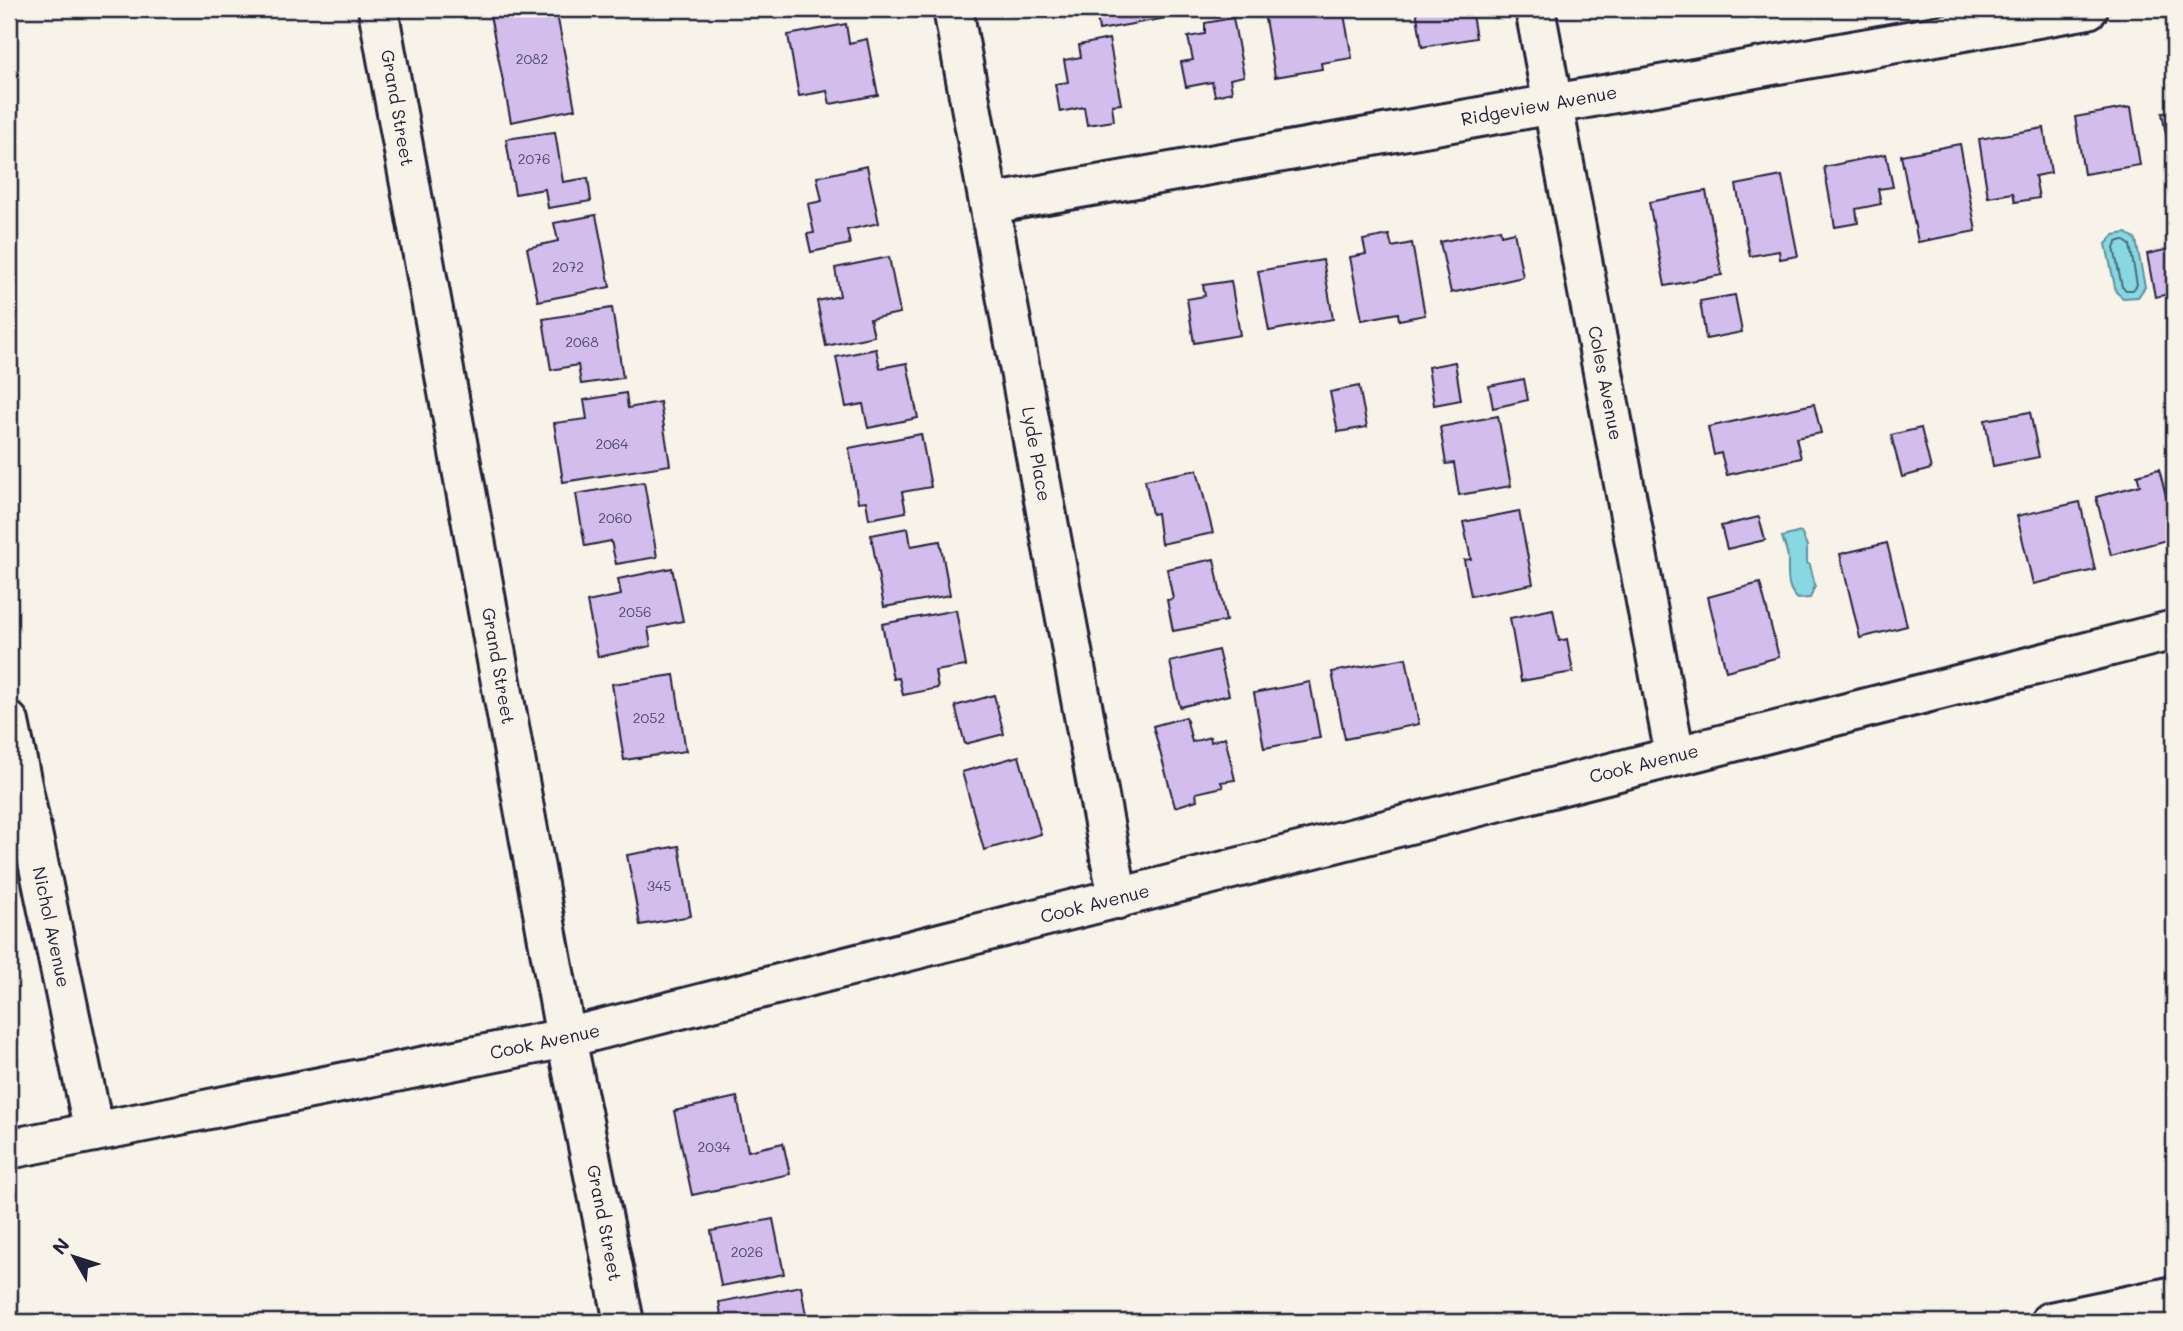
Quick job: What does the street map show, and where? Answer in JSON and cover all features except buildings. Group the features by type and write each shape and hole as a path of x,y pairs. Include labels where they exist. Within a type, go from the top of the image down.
{"street":[{"name":"Grand Street","path":"378,9 566,1038 624,1322"},
{"name":"Lyde Place","path":"953,9 1118,899"},
{"name":"Coles Avenue","path":"1535,9 1675,757"},
{"name":"Ridgeview Avenue","path":"990,204 2088,9"},
{"name":"Cook Avenue","path":"9,1149 566,1038 2174,630"},
{"name":"Nichol Avenue","path":"9,722 94,1132"},
{"path":"2050,1322 2174,1296"}],"water":[{"path":"2126,233 2136,240 2145,287 2138,297 2123,298 2116,292 2106,244 2114,235"},
{"path":"1801,532 1807,546 1807,563 1810,565 1815,586 1810,598 1798,599 1790,586 1788,557 1782,537"}]}
